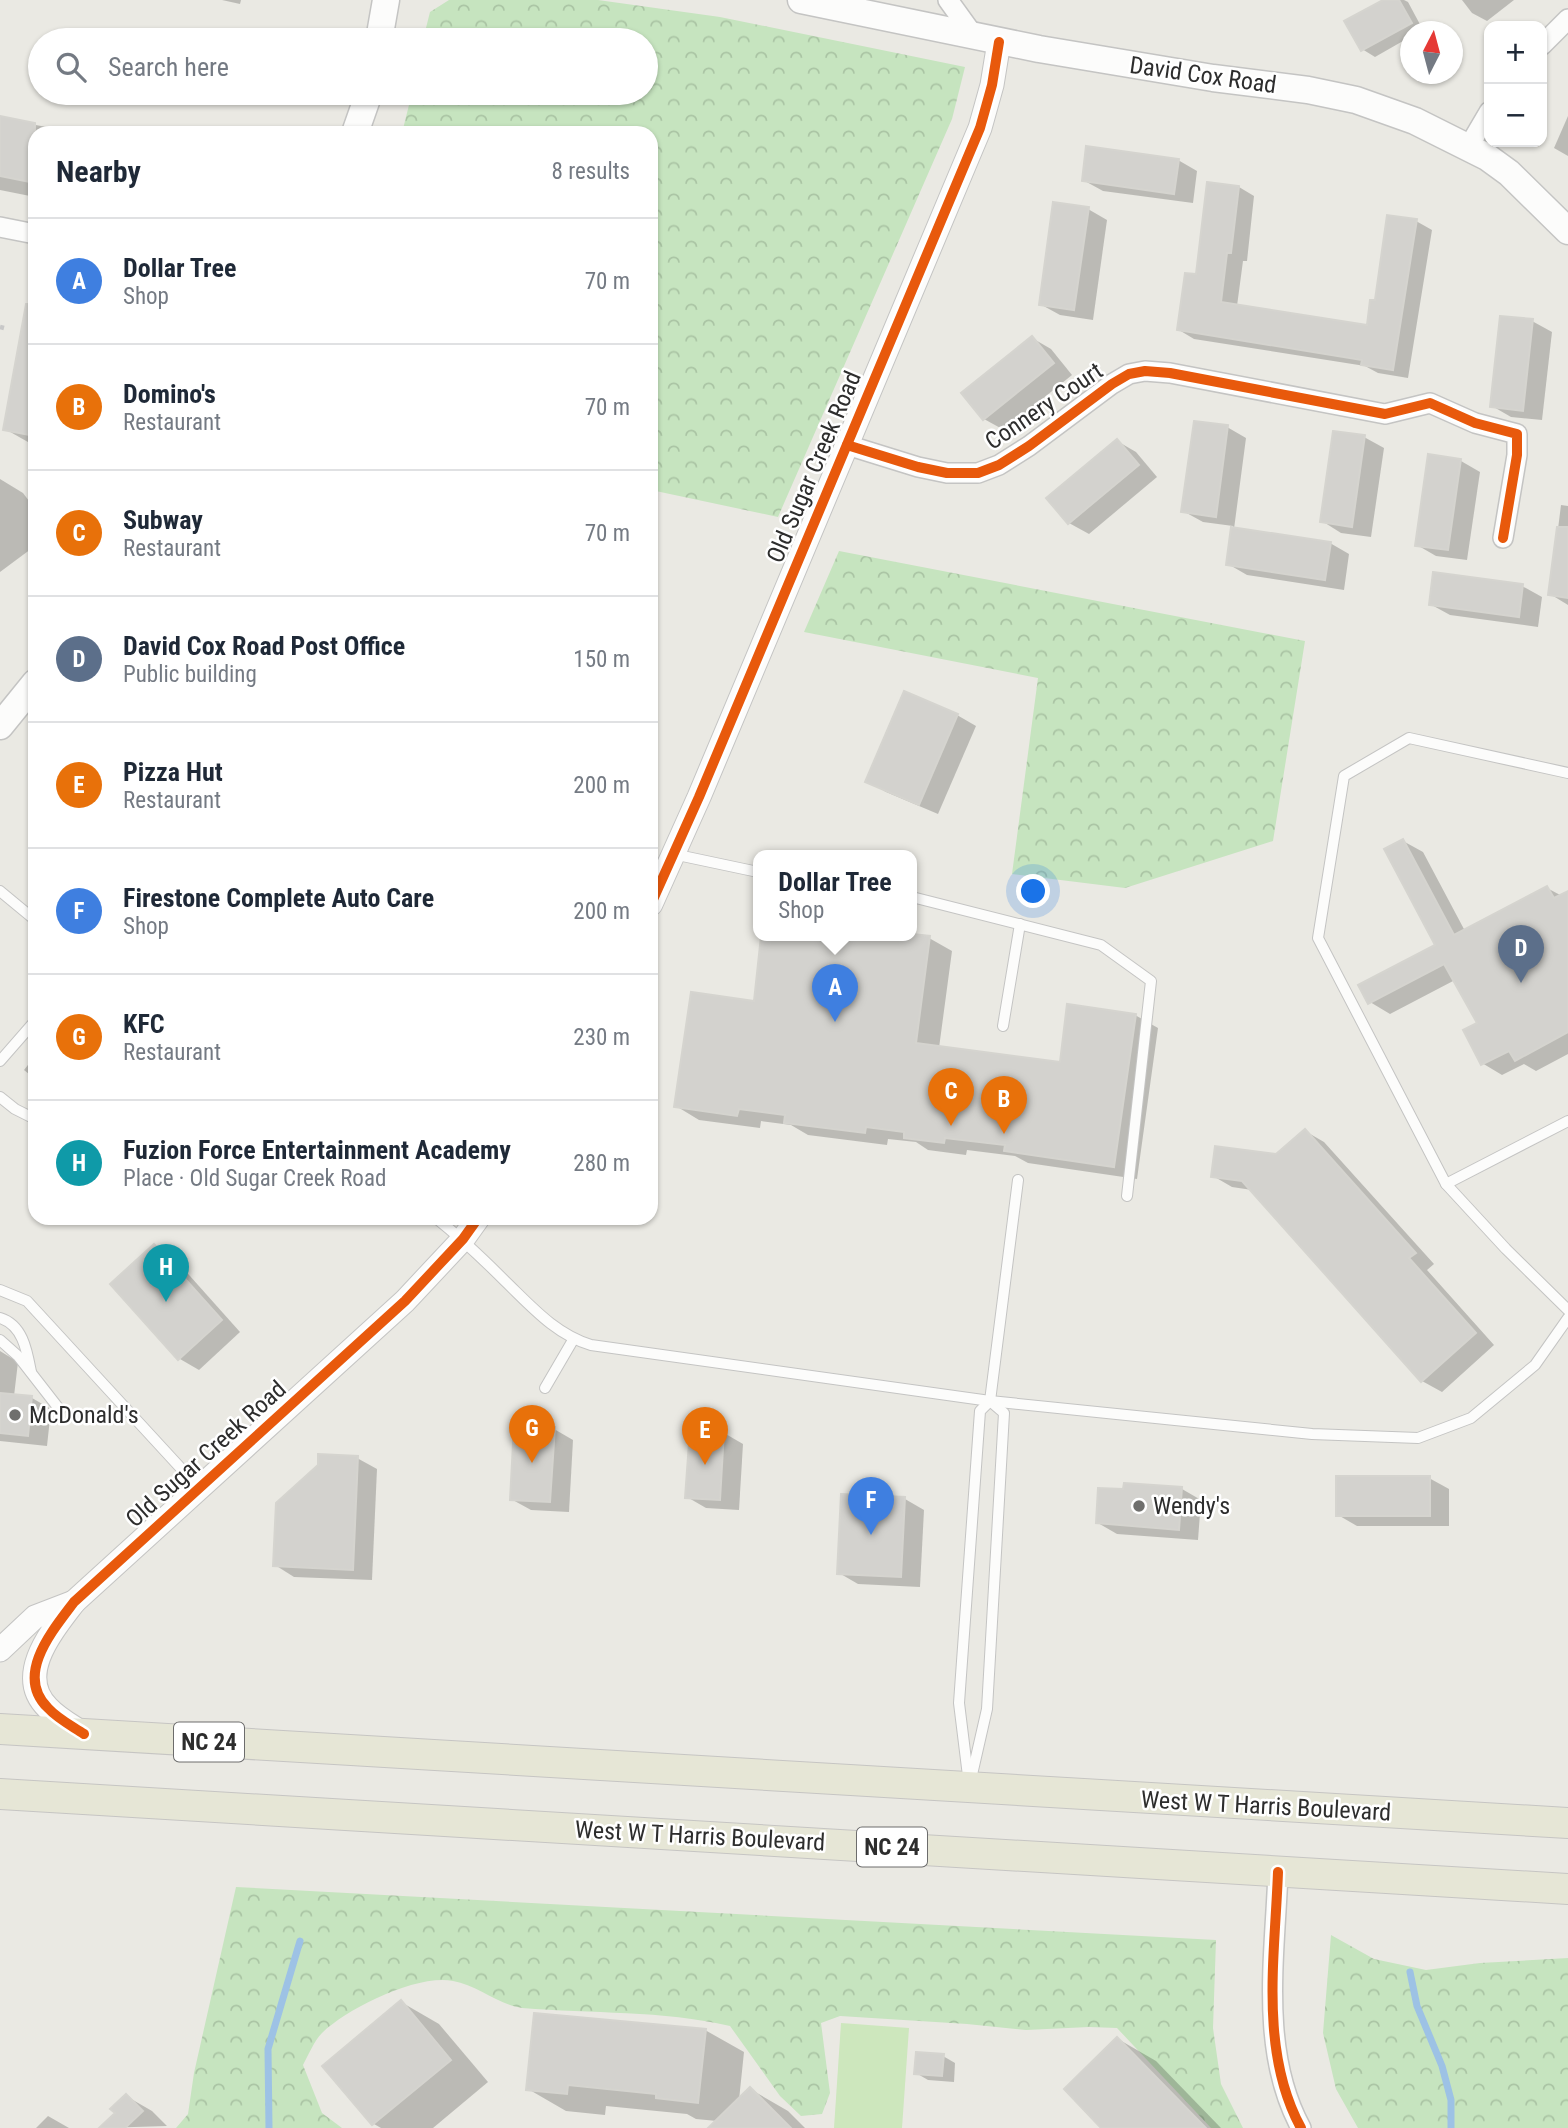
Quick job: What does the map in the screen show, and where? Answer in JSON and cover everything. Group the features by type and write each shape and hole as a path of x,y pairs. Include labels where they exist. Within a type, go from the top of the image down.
{"main road":[{"path":"381,28 386,0"},
{"name":"David Cox Road","path":"801,0 999,42 1213,78 1333,94 1415,121 1469,146 1509,173 1568,231"},
{"path":"357,126 365,105"},
{"path":"0,726 28,692"},
{"name":"West W T Harris Boulevard","path":"0,1729 1568,1824"},
{"name":"West W T Harris Boulevard","path":"0,1794 1568,1889"}],"street":[{"path":"948,0 974,36"},
{"path":"1547,40 1568,19"},
{"name":"Old Sugar Creek Road","path":"658,888 980,128 992,85 999,42"},
{"path":"1469,146 1484,120"},
{"path":"0,227 28,233"},
{"name":"Connery Court","path":"847,445 947,473 978,472 999,465 1029,446 1112,383 1129,374 1145,371 1170,373 1385,414 1430,403 1475,423 1517,434 1517,455 1503,538"},
{"name":"Old Sugar Creek Road","path":"84,1734 47,1708 39,1693 36,1672 39,1654 74,1602 405,1301 463,1240 473,1225"},
{"name":"Old Sugar Creek Road","path":"0,1650 34,1617 74,1602"},
{"path":"1278,1872 1272,2019 1283,2083 1293,2114 1301,2128"}],"lane":[{"path":"1568,773 1409,738 1344,776 1318,938 1446,1184 1506,1249 1568,1310"},
{"path":"673,855 753,871"},
{"path":"0,891 28,914"},
{"path":"917,898 1101,945 1151,981 1127,1196"},
{"path":"1003,1026 1020,924"},
{"path":"0,1061 28,1029"},
{"path":"0,1097 28,1116"},
{"path":"1446,1184 1568,1121"},
{"path":"969,1788 958,1703 980,1411 990,1401 1018,1180"},
{"path":"445,1225 548,1323 573,1340 591,1345 990,1401 1312,1434 1418,1438 1471,1418 1535,1365 1568,1318"},
{"path":"0,1290 27,1301 200,1488"},
{"path":"0,1318 16,1327 27,1349 31,1372"},
{"path":"0,1339 31,1372 60,1410"},
{"path":"545,1388 573,1340"},
{"path":"969,1788 987,1709 1002,1452 1004,1413 990,1401"}],"green space":[{"path":"449,0 598,0 720,17 965,67 952,119 778,517 658,491 658,126 404,126 409,105 658,105 658,28 426,28 430,12"},
{"path":"839,551 1305,641 1273,841 1125,888 1012,874 1038,678 804,632"},
{"path":"236,1887 1216,1940 1213,2028 1221,2084 1243,2128 1211,2128 1117,2028 1026,2030 840,2016 821,2023 830,2093 822,2114 801,2116 780,2096 730,2026 679,2017 522,2008 462,1983 438,1980 403,1988 365,2004 334,2023 316,2040 303,2065 322,2113 342,2128 176,2128 188,2114 194,2073"},
{"path":"1331,1935 1374,1959 1426,1970 1480,1963 1568,1958 1568,2128 1358,2128 1336,2089 1323,2033"},
{"path":"841,2023 909,2028 902,2128 834,2128"}],"building":[{"path":"1383,0 1399,0 1411,21 1400,21 1400,30 1361,51 1344,21"},
{"path":"0,116 35,123 35,126 28,126 28,182 0,176"},
{"path":"1086,146 1179,159 1174,194 1082,181"},
{"path":"1207,182 1239,186 1231,253 1227,253 1221,302 1367,325 1370,300 1375,300 1387,215 1417,219 1393,370 1361,365 1362,360 1177,330 1185,273 1196,274"},
{"path":"1053,202 1089,207 1074,310 1039,305"},
{"path":"26,304 28,304 28,435 3,430"},
{"path":"1500,316 1533,319 1523,411 1490,407"},
{"path":"1032,336 1054,363 983,420 961,393"},
{"path":"1194,421 1228,425 1216,517 1181,512"},
{"path":"1333,431 1365,435 1352,527 1320,522"},
{"path":"1117,439 1139,465 1068,524 1046,498"},
{"path":"1428,454 1461,459 1448,550 1415,546"},
{"path":"1231,527 1331,542 1325,580 1226,565"},
{"path":"1557,527 1568,527 1568,598 1548,595"},
{"path":"1433,572 1523,584 1519,617 1429,605"},
{"path":"904,691 958,714 919,805 865,782"},
{"path":"1403,839 1454,935 1547,886 1554,898 1568,891 1568,1032 1515,1061 1509,1051 1481,1065 1463,1030 1477,1023 1444,964 1368,1004 1358,985 1435,945 1384,849"},
{"path":"917,935 930,936 916,1043 1060,1062 1067,1004 1136,1014 1114,1167 1004,1151 1005,1145 945,1138 944,1143 904,1138 904,1132 866,1127 865,1133 784,1123 785,1115 739,1109 737,1116 674,1107 691,992 754,1001 760,941 917,941"},
{"path":"1305,1129 1416,1253 1409,1258 1476,1333 1421,1382 1242,1181 1211,1177 1215,1146 1276,1154"},
{"path":"154,1244 222,1320 178,1360 110,1284"},
{"name":"McDonald's","path":"0,1393 32,1396 28,1436 0,1433"},
{"path":"514,1425 555,1427 550,1502 510,1500"},
{"path":"690,1429 724,1431 720,1500 685,1498"},
{"path":"318,1454 358,1456 353,1570 273,1566 276,1503 318,1465"},
{"path":"1336,1476 1430,1476 1430,1516 1336,1516"},
{"name":"Wendy's","path":"1124,1483 1182,1487 1179,1530 1096,1523 1098,1488 1123,1489"},
{"path":"841,1494 905,1497 901,1577 837,1574"},
{"path":"401,2000 451,2060 372,2125 322,2066"},
{"path":"534,2013 706,2029 698,2103 656,2098 656,2094 568,2085 567,2094 526,2090"},
{"path":"1117,2037 1206,2128 1101,2128 1064,2089"},
{"path":"916,2052 944,2054 942,2076 914,2074"},
{"path":"750,2087 791,2128 708,2128"},
{"path":"126,2094 143,2111 125,2128 99,2128 115,2113 110,2109"}],"waterway":[{"path":"269,2128 268,2049 300,1941"},
{"path":"1410,1972 1417,2006 1442,2066 1451,2100 1451,2128"}],"cycle path":[{"path":"658,888 699,797 980,128 992,85 999,42"},
{"path":"847,445 918,467 947,473 978,473 999,465 1029,446 1112,384 1129,374 1145,371 1170,373 1385,414 1430,403 1475,423 1517,434 1517,455 1503,538"},
{"path":"84,1734 48,1708 38,1695 35,1681 40,1653 74,1602 405,1301 473,1225"},
{"path":"1278,1872 1273,1970 1274,2035 1279,2067 1301,2128"}],"place":[{"name":"David Cox Road Post Office","path":"1521,983"},
{"name":"Dollar Tree","path":"835,1022"},
{"name":"Subway","path":"951,1126"},
{"name":"Domino's","path":"1004,1134"},
{"name":"Fuzion Force Entertainment Academy","path":"166,1302"},
{"name":"McDonald's","path":"15,1415"},
{"name":"KFC","path":"532,1463"},
{"name":"Pizza Hut","path":"705,1465"},
{"name":"Wendy's","path":"1139,1506"},
{"name":"Firestone Complete Auto Care","path":"871,1535"}]}
